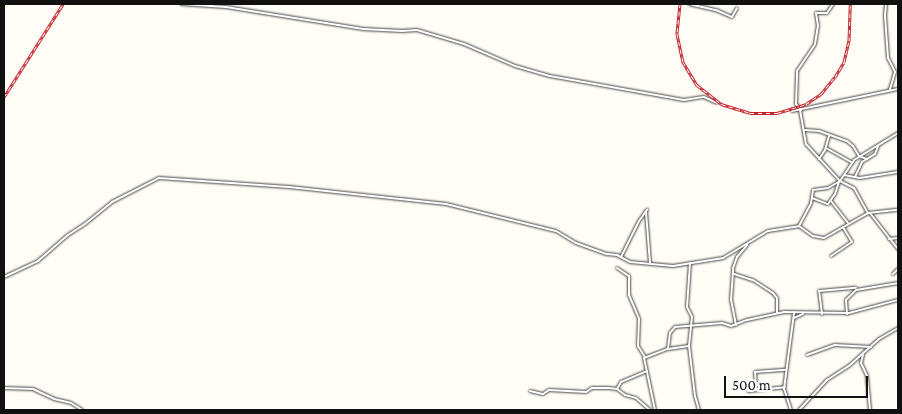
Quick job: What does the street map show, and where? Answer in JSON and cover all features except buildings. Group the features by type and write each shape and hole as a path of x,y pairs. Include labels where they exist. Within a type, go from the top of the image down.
{"street":[{"path":"181,4 226,8 363,29 417,30 464,44 514,65 550,76 684,100 704,97 717,103"},
{"path":"689,4 716,10 732,17 737,8"},
{"path":"833,4 828,13 816,13 818,26 816,44 797,71 796,104 801,110 806,144 840,181 854,188 869,213 898,249"},
{"path":"886,4 884,16 888,58 895,72 890,90"},
{"path":"792,111 898,89"},
{"path":"804,130 819,131 848,142 859,156 867,159"},
{"path":"812,198 826,204 831,201 851,162 878,146 891,135 898,133"},
{"path":"819,159 826,148 829,136"},
{"path":"855,177 862,163 875,154 878,146"},
{"path":"826,148 851,162"},
{"path":"844,175 855,177 878,176 898,172"},
{"path":"4,277 38,261 68,235 112,202 159,178 289,187 446,204 490,213 522,224 545,228 590,249 621,257 634,263 673,266 721,258 768,231 799,226 810,234 821,238 869,213 898,210"},
{"path":"799,226 812,198 814,189 827,189 840,181"},
{"path":"831,201 848,223"},
{"path":"621,257 639,221 647,211 650,263"},
{"path":"831,256 853,241 843,227"},
{"path":"890,239 898,238"},
{"path":"736,325 730,300 733,274 737,257 748,244"},
{"path":"690,263 687,307 692,317 689,328 689,346 695,396 699,410"},
{"path":"616,268 628,275 629,295 639,319 638,346 645,357 643,360 655,410"},
{"path":"893,274 898,269"},
{"path":"733,274 753,280 773,293 776,298 777,313"},
{"path":"847,314 846,300 856,290 898,283"},
{"path":"822,314 818,291 856,288"},
{"path":"668,349 673,328 720,324 730,327 777,313 847,314 898,300"},
{"path":"791,410 785,387 794,313"},
{"path":"793,318 803,314"},
{"path":"799,410 827,380 863,354 879,339 898,328"},
{"path":"894,330 898,332"},
{"path":"807,355 835,345 871,347"},
{"path":"645,357 668,349 689,346"},
{"path":"863,354 861,361 867,376 870,410"},
{"path":"756,389 755,372 786,370"},
{"path":"617,389 622,382 647,371"},
{"path":"530,391 545,394 549,390 586,392 595,387 617,389 625,396 641,400 650,410"},
{"path":"748,391 785,387"},
{"path":"4,388 33,389 54,399 72,404 82,410"}],"railway":[{"path":"4,97 63,4"},
{"path":"680,4 677,34 683,62 697,85 721,104 750,113 777,113 806,104 821,94 844,62 849,41 850,4"}]}
